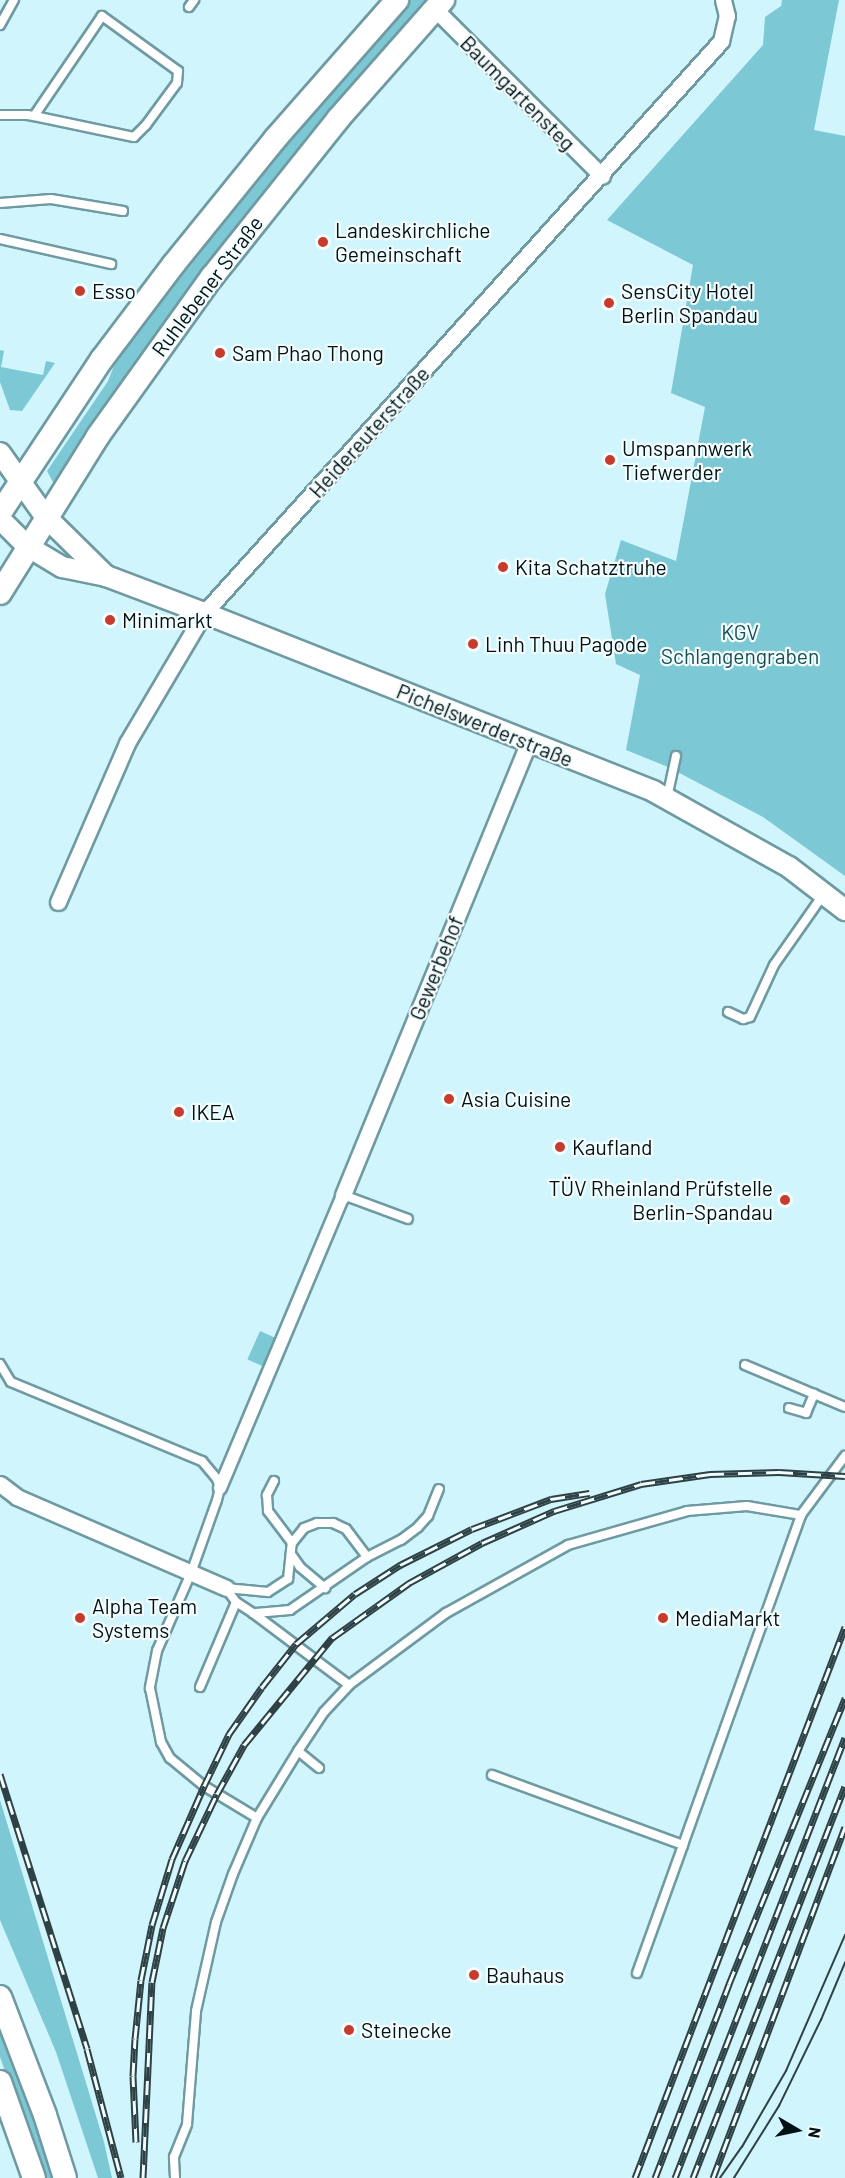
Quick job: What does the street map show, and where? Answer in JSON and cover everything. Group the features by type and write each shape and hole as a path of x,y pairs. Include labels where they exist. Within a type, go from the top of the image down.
{"main road":[{"name":"Ruhlebener Straße","path":"0,513 102,359 173,265 275,139 397,0"},
{"name":"Ruhlebener Straße","path":"0,593 45,516 127,393 212,277 338,119 439,4"},
{"path":"0,1997 45,2115 65,2178"},
{"path":"0,2082 34,2178"}],"street":[{"name":"Heidereuterstraße","path":"58,902 107,783 127,743 204,613 722,41 728,16 723,0"},
{"name":"Baumgartensteg","path":"439,4 602,176"},
{"name":"Pichelswerderstraße","path":"0,453 45,516 106,576"},
{"name":"Pichelswerderstraße","path":"0,519 27,546 62,567 106,576 204,613 667,798 789,867 845,910"},
{"name":"Gewerbehof","path":"343,1194 529,742"},
{"path":"220,1488 343,1194"},
{"path":"0,1484 17,1497 226,1588"}],"lane":[{"path":"0,25 14,0"},
{"path":"0,115 34,116 134,137 146,125 177,83 178,71 102,16 34,116"},
{"path":"0,203 51,199 123,211"},
{"path":"0,239 111,264"},
{"path":"667,798 676,756"},
{"path":"728,1012 743,1019 750,1017 774,965 824,894"},
{"path":"343,1194 408,1219"},
{"path":"0,1364 11,1382 202,1461 217,1479 220,1488 191,1573 157,1651 151,1671 150,1689 161,1742 170,1758 186,1773 257,1818"},
{"path":"745,1365 845,1407"},
{"path":"789,1408 806,1413 814,1394"},
{"path":"637,1973 801,1515 845,1456"},
{"path":"274,1481 267,1495 268,1511 292,1543"},
{"path":"253,1613 290,1610 367,1557 401,1540 428,1516 439,1489"},
{"path":"175,2178 174,2157 187,2124 196,2011 206,1966 231,1879 257,1818 324,1712 349,1685 446,1612 568,1545 687,1511 747,1506 801,1515"},
{"path":"226,1588 268,1592 288,1579 292,1543 304,1528 317,1523 333,1523 346,1529 367,1557"},
{"path":"291,1554 300,1567 325,1588"},
{"path":"226,1588 236,1602 349,1685"},
{"path":"200,1687 236,1602"},
{"path":"298,1751 319,1768"},
{"path":"492,1775 683,1845"}],"green space":[{"path":"409,0 432,0 54,484 47,471 108,381 117,358 241,193"},
{"name":"KGV Schlangengraben","path":"782,0 839,0 814,130 845,136 845,876 763,817 668,767 626,750 640,675 616,664 605,594 621,540 676,561 705,407 671,393 693,265 607,220 763,45 765,17 781,6"},
{"path":"0,350 4,351 1,367 43,375 46,361 55,363 22,411 10,410 0,382"},
{"path":"260,1331 276,1338 263,1366 247,1359"},
{"path":"0,1800 104,2142 112,2178 98,2178 56,2052 0,1920"},
{"path":"0,2020 56,2178 42,2178 0,2057"}],"tram line":[{"path":"720,2178 742,2147 786,2071 845,1935"},
{"path":"734,2178 779,2106 821,2020 845,1963"}],"railway":[{"path":"143,2178 152,1982 163,1928 185,1861 217,1794 244,1745 332,1638 409,1583 482,1543 554,1511 641,1484 710,1474 779,1472 845,1476"},
{"path":"136,2142 133,2076 135,2039 141,1980 152,1925 172,1859 229,1734 296,1644 355,1594 400,1565 472,1529 551,1499 590,1493"},
{"path":"635,2178 845,1627"},
{"path":"655,2178 729,1984 845,1698"},
{"path":"675,2178 845,1738"},
{"path":"0,1774 87,2049 121,2178"},
{"path":"693,2178 845,1786"},
{"path":"713,2178 845,1827"}],"place":[{"name":"Landeskirchliche Gemeinschaft","path":"323,242"},
{"name":"Esso","path":"80,291"},
{"name":"SensCity Hotel Berlin Spandau","path":"609,303"},
{"name":"Sam Phao Thong","path":"220,353"},
{"name":"Umspannwerk Tiefwerder","path":"610,460"},
{"name":"Kita Schatztruhe","path":"503,567"},
{"name":"Minimarkt","path":"110,620"},
{"name":"Linh Thuu Pagode","path":"473,644"},
{"name":"Asia Cuisine","path":"449,1099"},
{"name":"IKEA","path":"179,1112"},
{"name":"Kaufland","path":"560,1147"},
{"name":"TÜV Rheinland Prüfstelle Berlin-Spandau","path":"785,1200"},
{"name":"Alpha Team Systems","path":"80,1618"},
{"name":"MediaMarkt","path":"663,1618"},
{"name":"Bauhaus","path":"474,1975"},
{"name":"Steinecke","path":"349,2030"}]}
